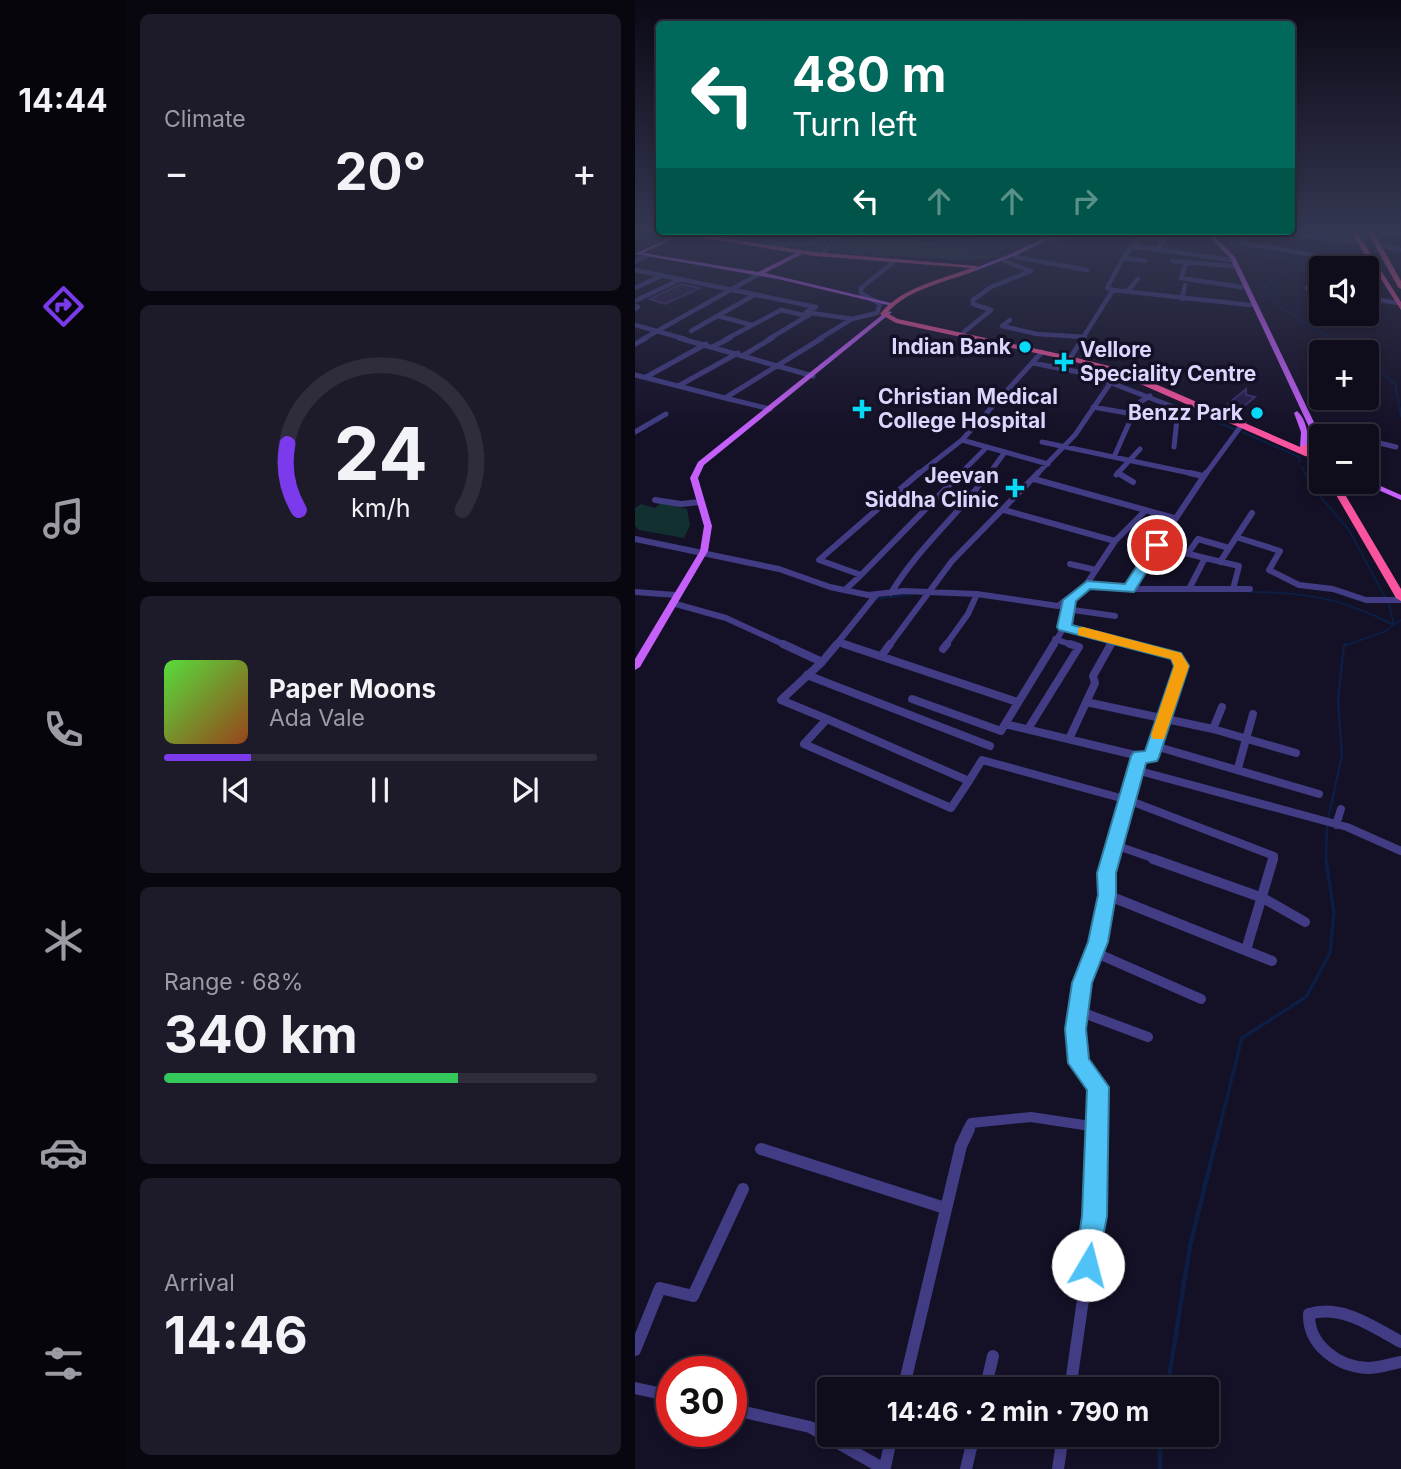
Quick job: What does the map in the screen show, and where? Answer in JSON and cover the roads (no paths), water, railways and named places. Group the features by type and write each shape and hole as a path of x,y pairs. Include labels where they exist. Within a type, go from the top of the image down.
{"highway":[{"path":"885,314 913,300"},
{"path":"885,314 1072,355 1122,372 1274,436 1309,447"},
{"path":"885,314 1122,372"},
{"path":"1340,494 1401,599"},
{"path":"1349,494 1401,581"}],"main road":[{"path":"860,300 880,304 885,314"},
{"path":"872,300 885,314"},
{"path":"1248,300 1309,443"},
{"path":"1252,300 1311,424"},
{"path":"635,667 703,551 708,526 694,478 701,464 813,376 885,314"},
{"path":"1379,488 1401,498"}],"street":[{"path":"635,344 713,300"},
{"path":"691,331 746,300"},
{"path":"782,300 816,307 806,312 810,315"},
{"path":"714,346 781,310 851,320 885,314 880,304 873,300"},
{"path":"964,332 991,310 973,304 974,300"},
{"path":"1072,355 1107,300"},
{"path":"1188,300 1250,305"},
{"path":"1379,300 1400,303"},
{"path":"679,386 810,315"},
{"path":"718,316 752,326"},
{"path":"725,398 851,320"},
{"path":"1009,320 1002,326 1037,334 1085,337"},
{"path":"635,325 813,376"},
{"path":"646,377 706,344"},
{"path":"861,575 819,559 937,458 962,440 1042,352"},
{"path":"1033,363 1088,374 1184,411 1177,419 1174,447"},
{"path":"882,655 952,561 1048,464 1110,383 1122,372"},
{"path":"635,375 770,409"},
{"path":"1114,457 1140,402 1150,396"},
{"path":"1093,407 1133,414"},
{"path":"635,432 666,414"},
{"path":"1129,589 1203,476 1244,423"},
{"path":"962,440 1048,464"},
{"path":"1042,442 1203,476"},
{"path":"1379,443 1396,447"},
{"path":"846,590 987,447"},
{"path":"1133,482 1116,475 1140,449"},
{"path":"891,593 916,554 963,508 1005,452"},
{"path":"1033,480 1174,519"},
{"path":"655,500 681,504 700,502"},
{"path":"1004,510 1115,541"},
{"path":"1058,606 1070,600 1087,585 1115,541 1145,511"},
{"path":"1220,562 1252,513"},
{"path":"1236,537 1280,551 1269,570 1293,584 1333,589 1365,600 1401,599"},
{"path":"635,539 703,551 779,569 846,590 876,595 930,591 977,594 1115,616"},
{"path":"1188,554 1197,539 1229,548"},
{"path":"1157,545 1239,566 1233,589"},
{"path":"1189,589 1205,558"},
{"path":"1070,564 1096,570"},
{"path":"1087,585 1129,589 1250,589"},
{"path":"635,592 674,599 726,618 822,662"},
{"path":"943,649 956,632 977,594"},
{"path":"876,595 822,662 781,700 969,780"},
{"path":"912,699 1001,731 1064,627 1070,600"},
{"path":"1005,724 1151,757 1182,666 1176,656 1064,627"},
{"path":"1028,729 1079,647 1055,639"},
{"path":"1068,739 1095,683 1093,676 1114,639"},
{"path":"838,642 1017,702"},
{"path":"807,675 990,746"},
{"path":"1086,702 1213,729 1296,753"},
{"path":"1213,729 1222,707"},
{"path":"1238,768 1253,714"},
{"path":"827,719 804,744 951,808 982,760 1128,800 1189,826 1274,856 1246,950"},
{"path":"1155,746 1238,768 1319,794"},
{"path":"1072,1377 1095,1216 1098,1087 1079,1063 1076,1029 1082,983 1094,952 1107,895 1107,873 1140,756"},
{"path":"1136,770 1336,825 1371,836 1401,851"},
{"path":"1336,825 1341,809"},
{"path":"1115,845 1263,898 1305,922"},
{"path":"1107,895 1272,961"},
{"path":"1094,952 1201,999"},
{"path":"1078,1011 1148,1037"},
{"path":"906,1377 961,1146 972,1123 1031,1117 1097,1127"},
{"path":"760,1149 945,1208"},
{"path":"635,1350 660,1288 693,1296 743,1189"},
{"path":"1401,1342 1332,1309 1318,1309 1309,1314 1307,1325 1314,1340 1331,1354 1369,1368 1401,1362"},
{"path":"988,1377 993,1356"},
{"path":"635,1388 656,1393"},
{"path":"747,1413 810,1427 885,1468 889,1447"},
{"path":"966,1469 971,1447"},
{"path":"1058,1469 1061,1447"}],"waterway":[{"path":"1274,300 1281,308 1331,340"},
{"path":"1379,372 1395,383 1401,416"},
{"path":"1185,409 1234,429"},
{"path":"1242,432 1299,457 1300,462"},
{"path":"1302,467 1311,486 1349,530 1385,597"},
{"path":"1071,603 1095,588"},
{"path":"1250,592 1324,599 1358,609 1394,625"},
{"path":"876,599 914,594"},
{"path":"1389,604 1394,625"},
{"path":"1394,625 1401,620"},
{"path":"1344,646 1384,632 1394,625"},
{"path":"1328,819 1342,756 1338,700 1344,645 1347,644"},
{"path":"1326,859 1327,826"},
{"path":"1219,1130 1242,1038 1306,997 1330,953 1334,913 1326,859"},
{"path":"1169,1377 1190,1246 1219,1129"},
{"path":"1160,1447 1160,1469"}],"place":[{"name":"Indian Bank","path":"1025,347"},
{"name":"Vellore Speciality Centre","path":"1064,362"},
{"name":"Christian Medical College Hospital","path":"862,409"},
{"name":"Benzz Park","path":"1257,413"},
{"name":"Jeevan Siddha Clinic","path":"1015,488"}]}
